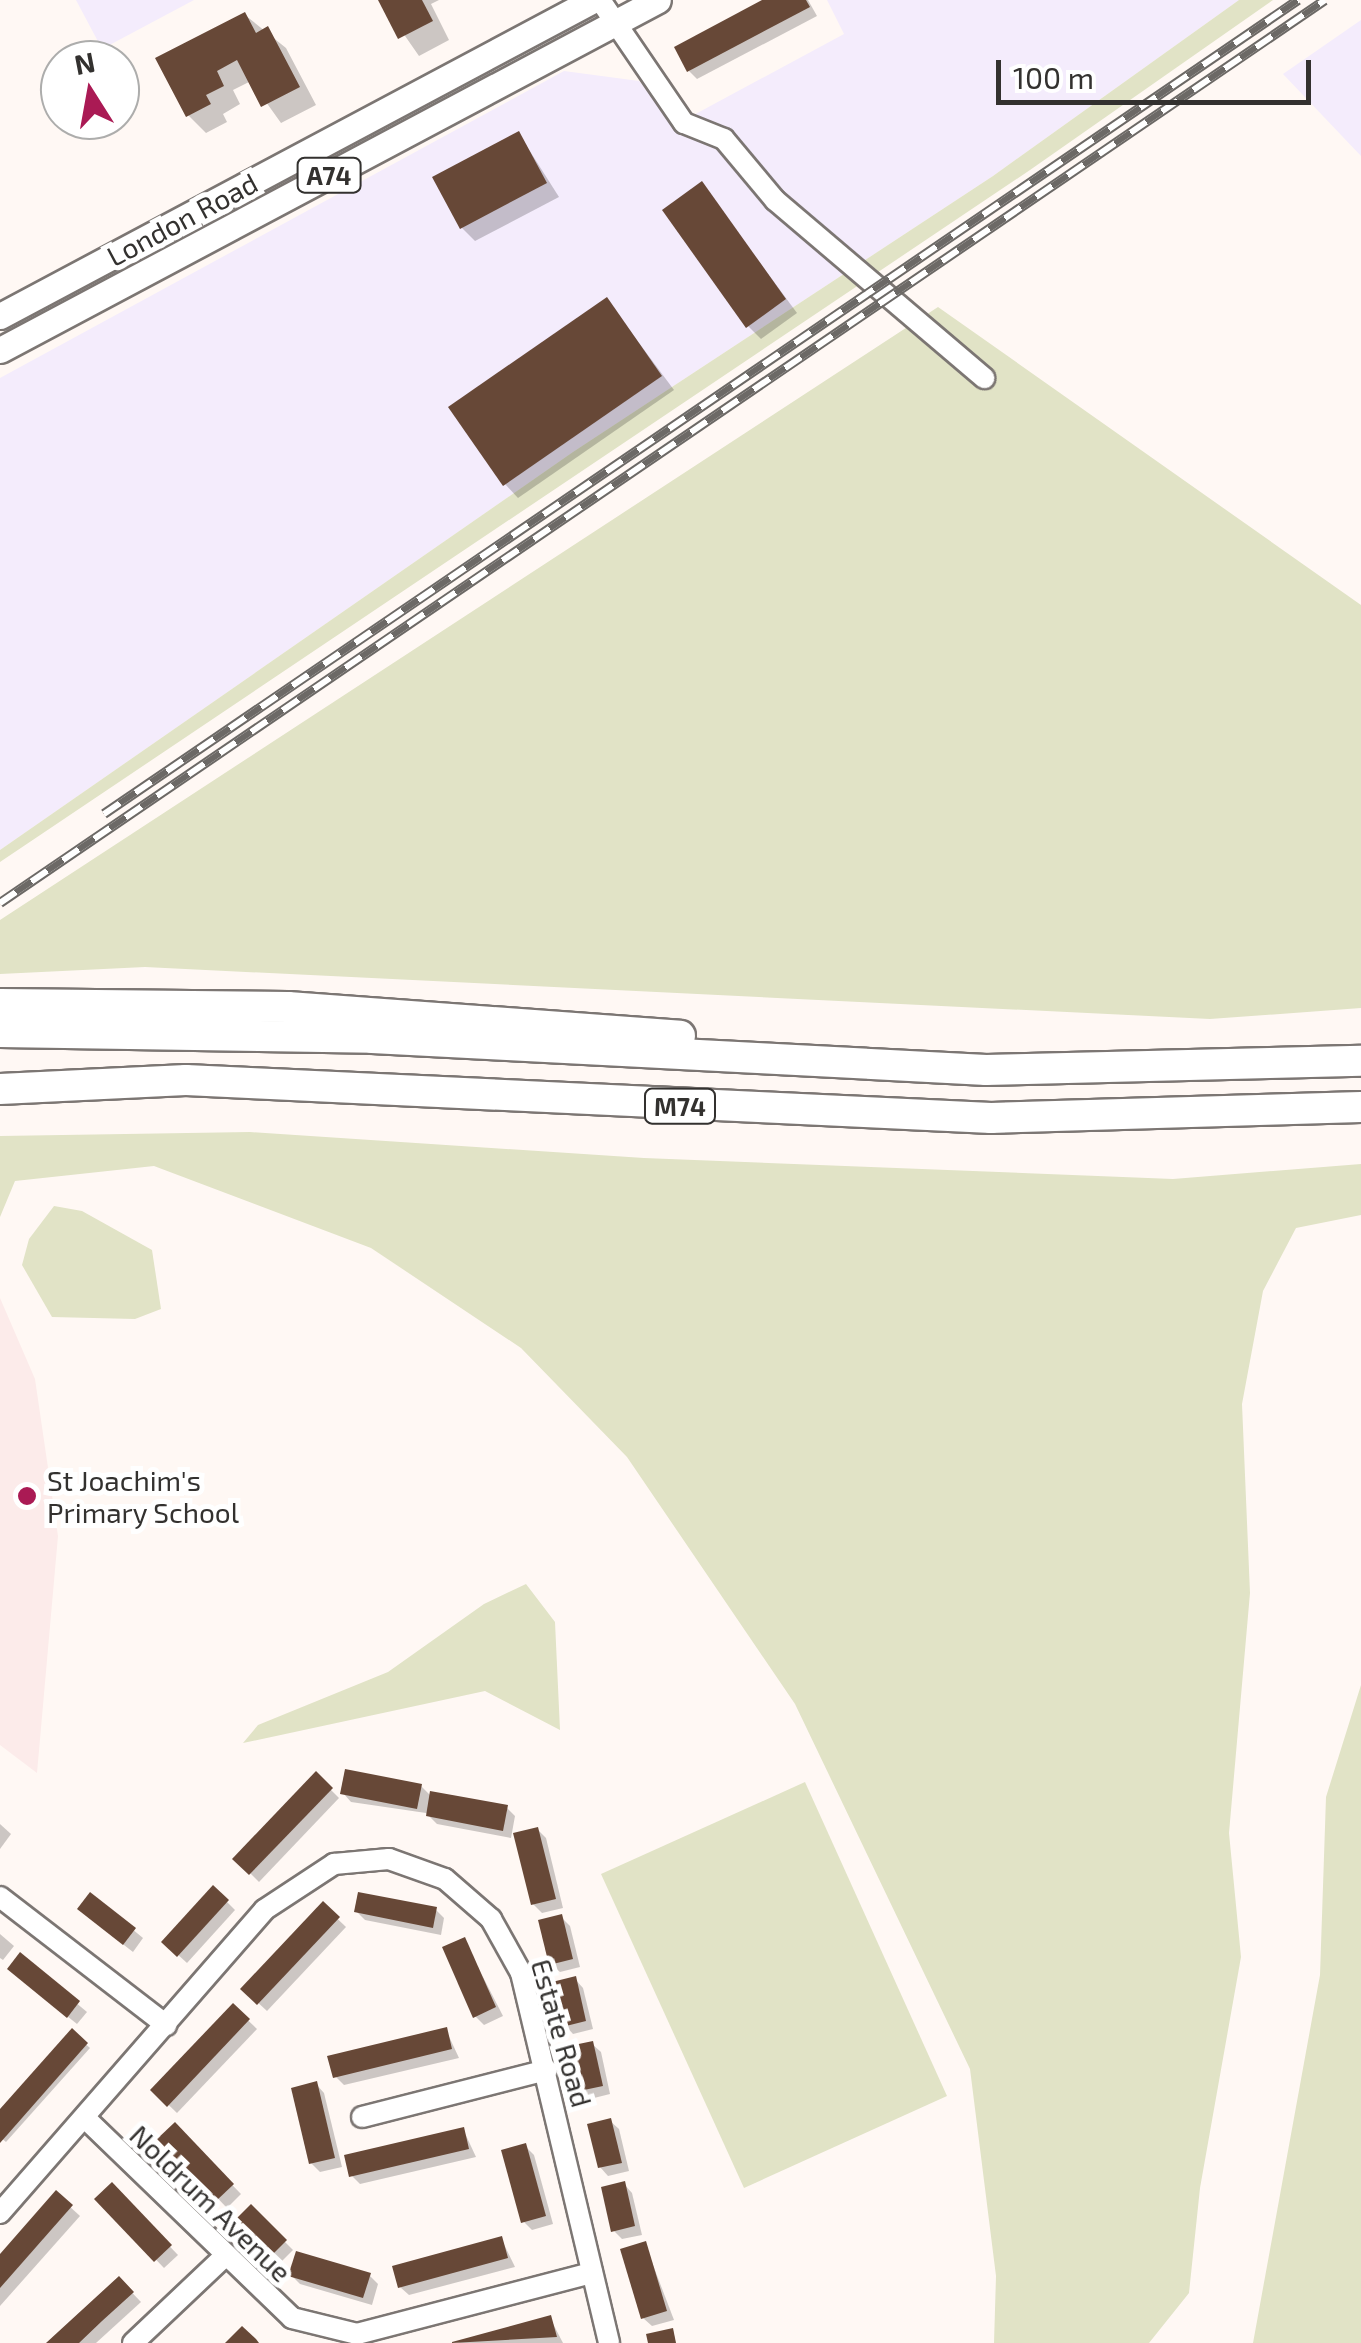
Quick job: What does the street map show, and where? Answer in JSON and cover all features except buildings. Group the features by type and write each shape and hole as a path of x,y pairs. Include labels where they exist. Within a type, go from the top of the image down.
{"highway":[{"path":"0,1004 288,1007 1152,1070"},
{"name":"M74","path":"0,1032 187,1032 777,1063 1152,1070 1361,1060"},
{"name":"M74","path":"0,1088 186,1080 991,1118 1361,1106"}],"main road":[{"name":"London Road","path":"0,316 597,0"},
{"name":"London Road","path":"0,350 658,0"}],"street":[{"path":"597,0 684,123 724,139 775,200 984,378"},
{"name":"Estate Road","path":"0,2213 271,1904 334,1864 389,1860 445,1879 491,1919 521,1974 547,2070 609,2343"},
{"path":"0,1897 166,2025"},
{"path":"362,2117 547,2070"},
{"name":"Noldrum Avenue","path":"85,2118 223,2258 292,2318 357,2334 592,2273"},
{"path":"133,2343 223,2258"}],"shaded area":[{"path":"76,0 194,0 119,40 97,40"},
{"path":"827,0 1239,0 993,176 573,452 0,850 0,378 564,71 639,81 677,124 844,34"},
{"path":"1361,20 1361,156 1283,74"},
{"name":"St Joachim's Primary School","path":"0,1298 35,1379 58,1536 37,1773 0,1745"}],"green space":[{"path":"1239,0 1273,0 1030,170 0,862 0,850 573,452 993,176"},
{"path":"938,307 1361,605 1361,1008 1210,1019 145,967 0,974 0,920"},
{"path":"250,1132 644,1158 1173,1179 1361,1164 1361,1215 1296,1228 1263,1291 1242,1404 1250,1593 1229,1833 1241,1957 1200,2188 1189,2293 1149,2343 994,2343 996,2276 970,2069 795,1704 627,1457 521,1348 371,1248 154,1166 15,1181 0,1217 0,1136"},
{"path":"54,1206 82,1211 152,1250 161,1309 135,1319 52,1317 22,1265 29,1239"},
{"path":"526,1584 555,1622 560,1730 485,1691 243,1743 258,1725 388,1672 484,1604"},
{"path":"1361,1685 1361,2343 1253,2343 1320,1975 1326,1797"},
{"path":"805,1782 947,2096 744,2188 601,1874"}],"railway":[{"path":"104,814 1298,0"},
{"path":"0,903 1325,0"}],"place":[{"name":"St Joachim's Primary School","path":"27,1496"}]}
